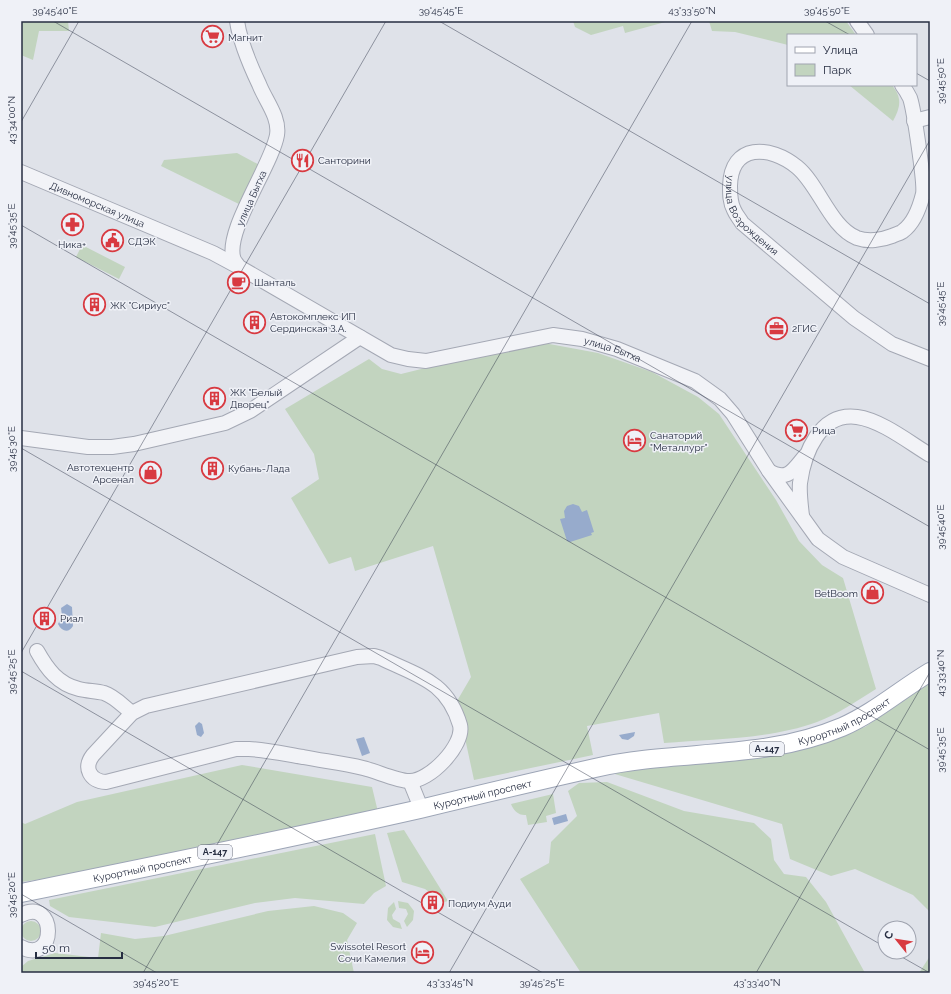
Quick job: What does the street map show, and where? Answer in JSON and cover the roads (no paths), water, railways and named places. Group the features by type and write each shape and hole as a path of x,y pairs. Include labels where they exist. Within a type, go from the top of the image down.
{"main road":[{"name":"Курортный проспект","path":"24,893 421,808 616,763 767,749 793,744 842,727 862,717 928,672"}],"street":[{"name":"улица Бытха","path":"237,21 239,32 258,83 278,126 275,145 245,207 235,236 233,252 234,260 239,267 391,355 408,359 426,360 552,335 582,339 603,345 666,368 695,381 720,399 733,414 769,471 802,516 810,530 818,539 843,557 930,595"},
{"path":"857,21 866,34"},
{"name":"улица Возрождения","path":"903,86 910,98 923,193 916,214 903,231 886,238 871,240 857,238 846,231 824,204 810,181 797,167 780,156 767,151 754,150 742,157 730,175 730,195 733,209 742,223 854,318 892,344 930,359"},
{"path":"914,121 930,117"},
{"name":"Дивноморская улица","path":"21,172 213,253 239,267"},
{"path":"21,438 88,447 112,447 134,444 225,423 250,411 360,337"},
{"path":"802,516 800,484 809,448 818,433 831,422 843,417 857,417 881,426 930,455"},
{"path":"769,471 778,476 784,476 793,470 807,455"},
{"path":"914,588 930,603"},
{"path":"37,651 55,676 66,685 79,689 104,693 132,713"},
{"path":"357,657 381,658 439,688 455,709 461,730 456,746 435,770 410,782 363,768 249,749 236,750 106,782 93,779 90,775 88,767 89,760 132,713 146,706 357,657"},
{"path":"410,782 421,808"},
{"path":"21,947 28,950 38,948 46,942 49,933 48,923 42,916 24,913 24,893"}],"water":[{"path":"573,504 579,506 582,512 587,510 594,532 591,533 592,535 570,542 567,541 560,519 565,518 564,511 567,506"},
{"path":"67,604 72,607 73,626 70,630 66,631 61,629 58,624 62,616 61,608"},
{"path":"199,722 202,724 204,733 201,737 197,735 195,726"},
{"path":"635,732 634,736 628,740 622,739 619,735"},
{"path":"364,737 370,753 362,756 356,739"},
{"path":"566,814 568,821 554,825 552,818"}],"place":[{"name":"Магнит","path":"212,37"},
{"name":"Санторини","path":"302,160"},
{"name":"Ника+","path":"72,224"},
{"name":"СДЭК","path":"113,241"},
{"name":"Шанталь","path":"238,282"},
{"name":"ЖК \"Сириус\"","path":"95,305"},
{"name":"Автокомплекс ИП Сердинская З.А.","path":"255,322"},
{"name":"2ГИС","path":"776,328"},
{"name":"ЖК \"Белый Дворец\"","path":"214,398"},
{"name":"Рица","path":"797,430"},
{"name":"Санаторий \"Металлург\"","path":"635,441"},
{"name":"Кубань-Лада","path":"213,468"},
{"name":"Автотехцентр Арсенал","path":"150,473"},
{"name":"BetBoom","path":"873,593"},
{"name":"Риал","path":"45,618"},
{"name":"Подиум Ауди","path":"432,903"},
{"name":"Swissotel Resort Сочи Камелия","path":"422,952"}]}
